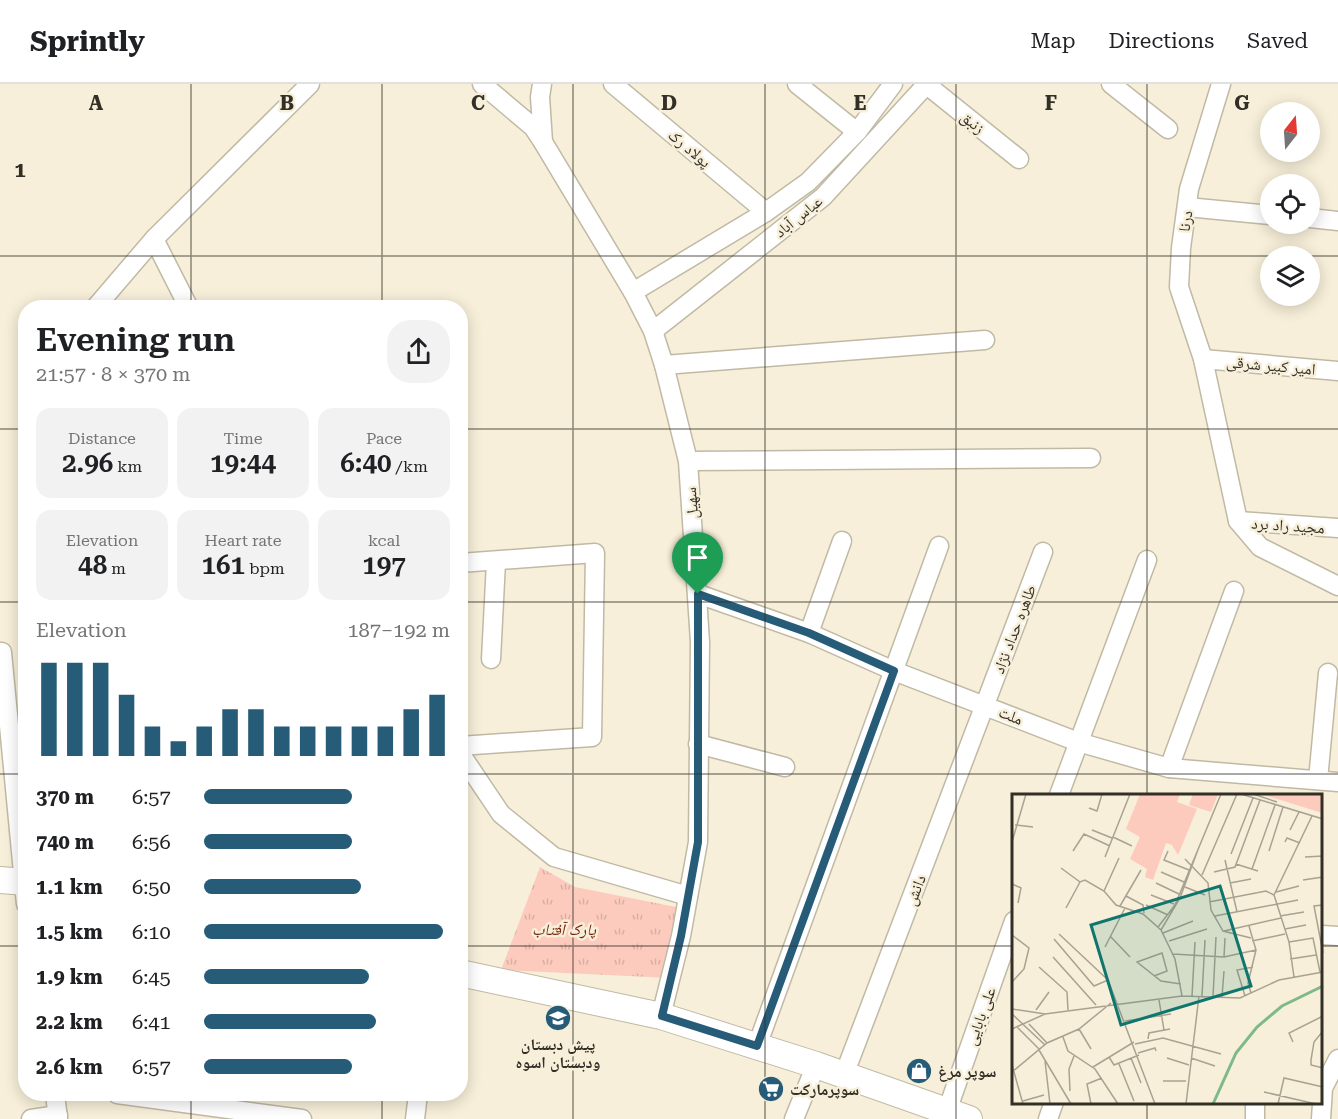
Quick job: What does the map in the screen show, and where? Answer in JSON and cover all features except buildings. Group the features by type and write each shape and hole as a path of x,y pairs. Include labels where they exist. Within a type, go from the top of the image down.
{"main road":[{"path":"468,975 662,1016 816,1065 958,1115"}],"street":[{"path":"102,300 154,239 310,84"},
{"name":"سهیل","path":"482,84 532,127 543,142 633,292 652,331 664,365 688,461 698,594 698,842 662,1016"},
{"path":"542,84 540,97 543,142"},
{"name":"پولاد رک","path":"613,84 766,212"},
{"path":"796,84 857,132"},
{"name":"عباس آباد","path":"633,292 766,212 808,182 857,132 893,84"},
{"name":"عباس آباد","path":"652,331 823,197 927,84"},
{"name":"زنبق","path":"927,84 1019,159"},
{"path":"1111,84 1168,129"},
{"name":"درنا","path":"1221,84 1189,189 1180,248 1179,287 1203,359 1238,522"},
{"path":"1187,207 1260,214"},
{"path":"1320,219 1338,221"},
{"path":"154,239 185,300"},
{"path":"664,365 985,340"},
{"name":"امیر کبیر شرقی","path":"1203,359 1338,371"},
{"path":"688,461 1090,458"},
{"path":"1238,522 1260,547 1338,586"},
{"name":"مجید راد برد","path":"1238,522 1338,528"},
{"path":"809,633 842,541"},
{"path":"757,1046 939,546"},
{"name":"طاهره حداد نژاد","path":"986,705 1043,552"},
{"path":"468,563 595,553 592,737 468,745"},
{"path":"1059,794 1147,560"},
{"path":"491,659 496,562"},
{"path":"1169,768 1234,591"},
{"name":"ملت","path":"698,594 809,633 894,671 1078,742 1169,768 1338,782"},
{"path":"1,646 18,887"},
{"path":"1318,780 1328,673"},
{"name":"دانش","path":"844,1076 986,705"},
{"path":"698,744 785,767"},
{"path":"468,765 501,814 554,857 610,876 688,896"},
{"name":"علی بابایی","path":"958,1115 1012,928"},
{"path":"1323,935 1338,936"},
{"path":"1323,1088 1338,1059"},
{"path":"794,1119 816,1065"},
{"path":"31,1119 58,1117 56,1101"},
{"path":"169,1101 302,1119"},
{"path":"415,1119 417,1101"},
{"path":"1048,1119 1053,1104"},
{"path":"1321,1119 1322,1104"}],"green space":[{"name":"پارک آفتاب","path":"540,867 575,887 676,907 681,936 670,978 501,970"}],"place":[{"name":"پیش دبستان ودبستان اسوه","path":"558,1018"},
{"name":"سوپر مرغ","path":"919,1071"},
{"name":"سوپرمارکت","path":"771,1089"}],"route":[{"path":"698,594 809,633 894,671 757,1046 662,1016 681,936 698,842 700,642 698,594"}]}
